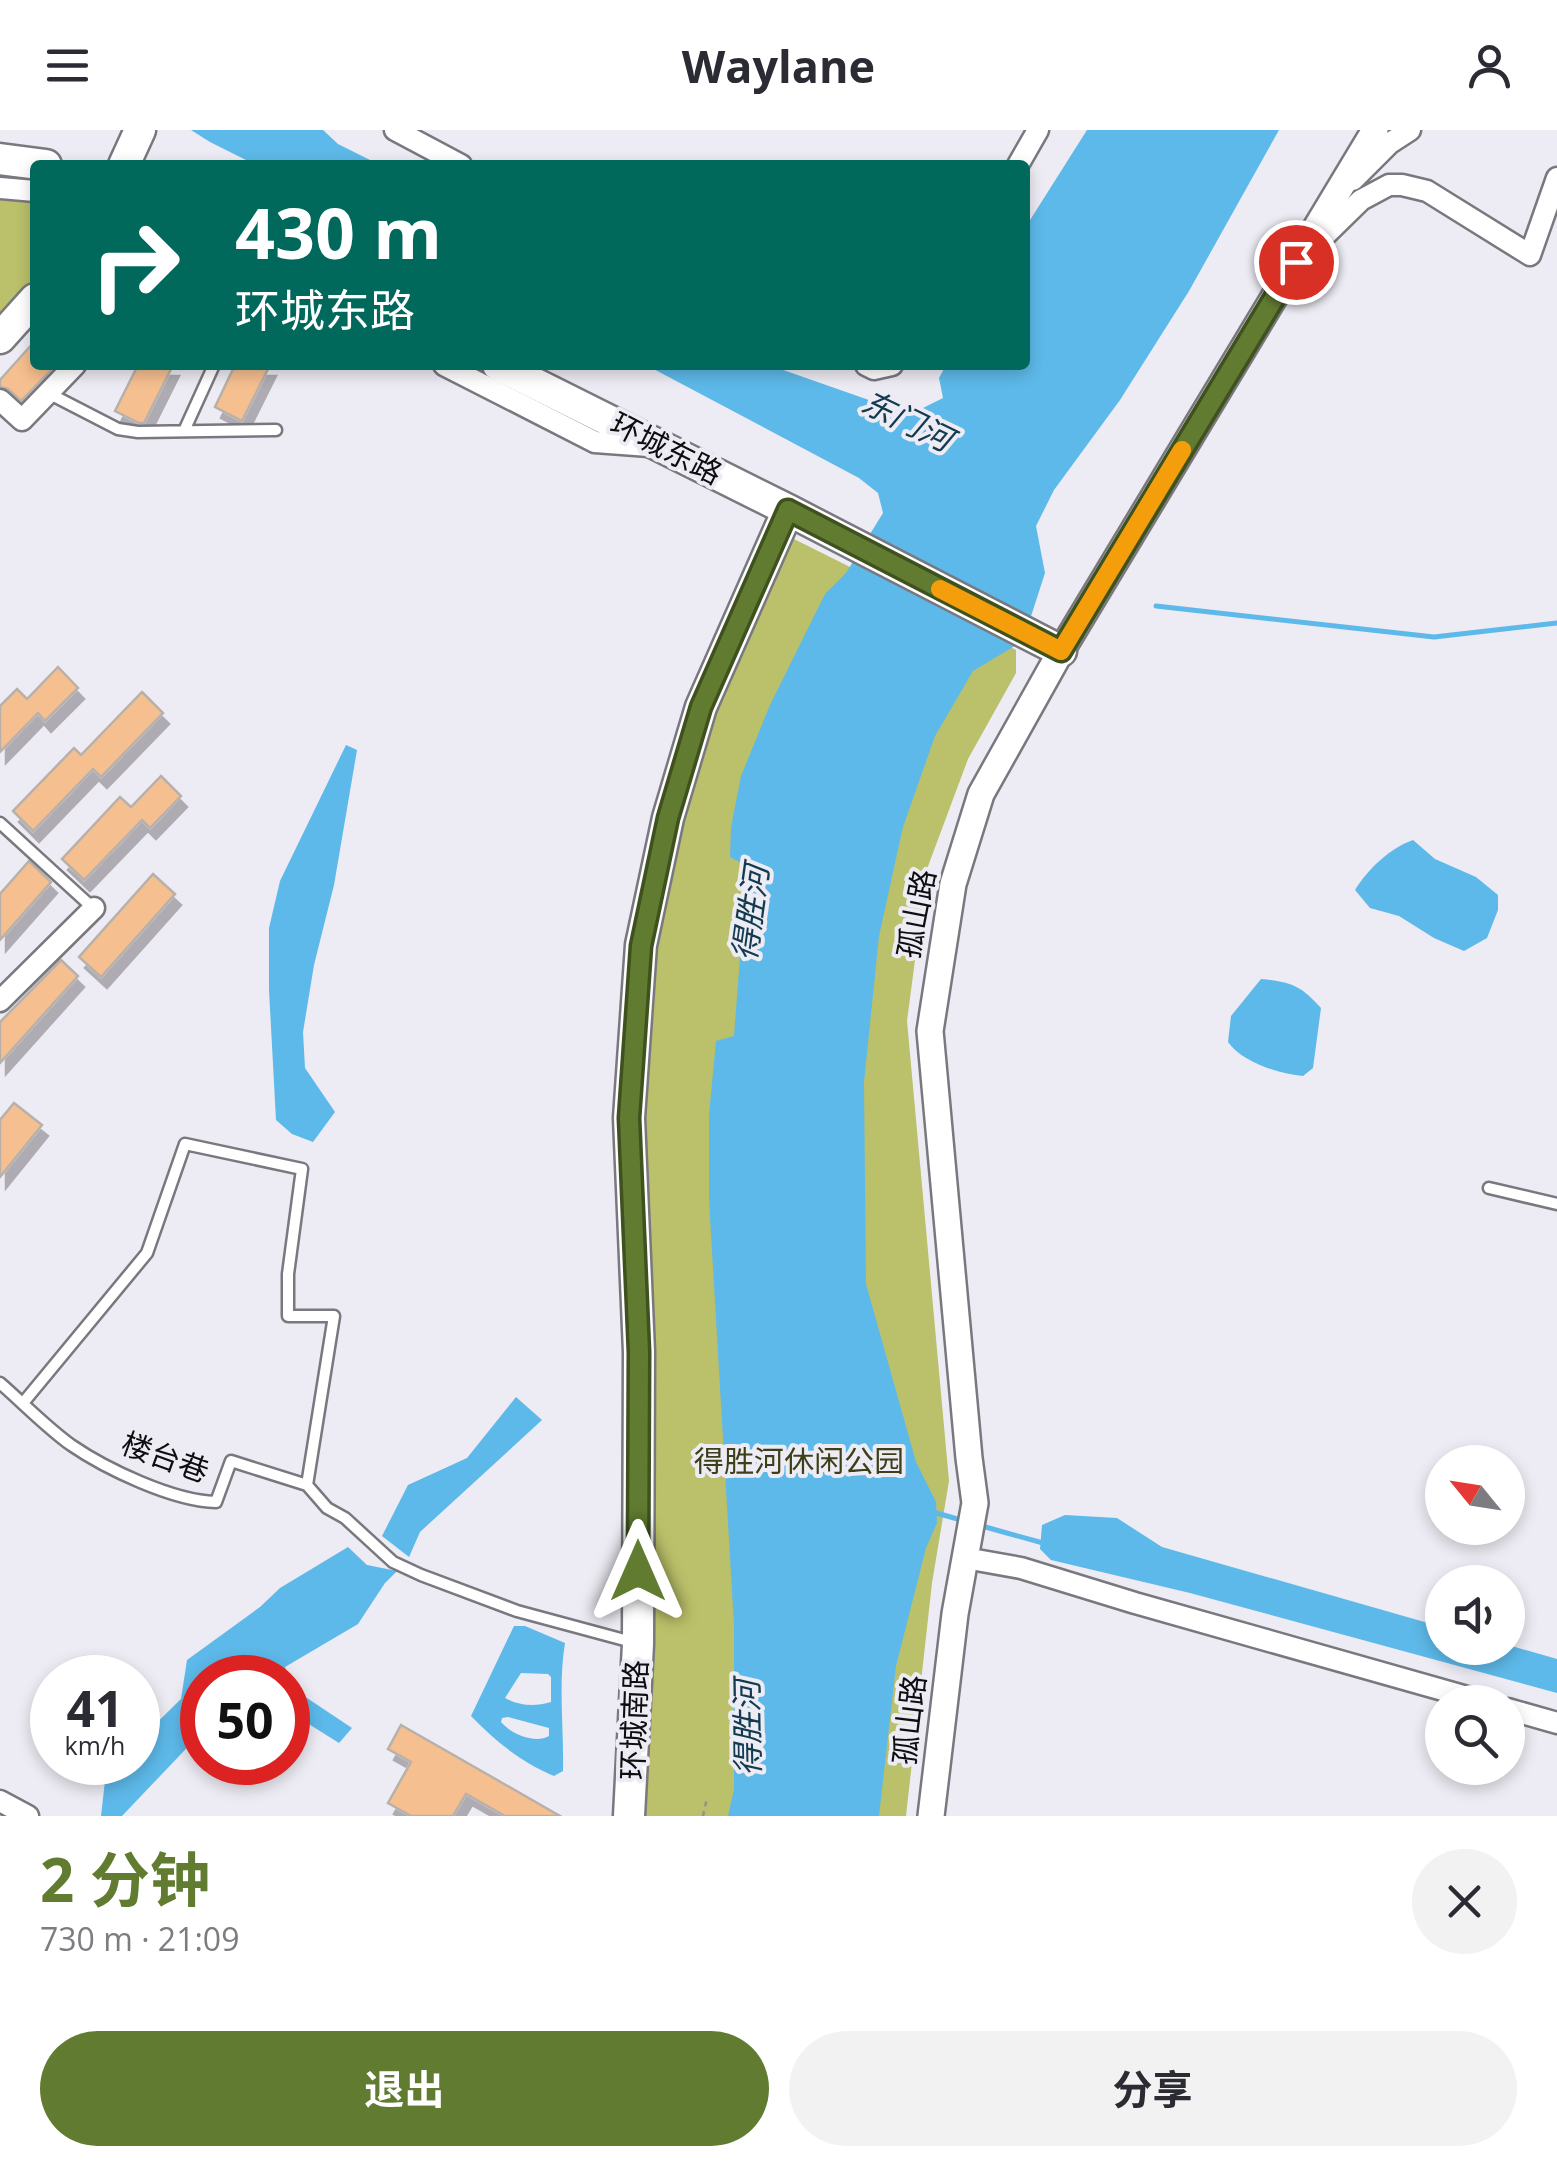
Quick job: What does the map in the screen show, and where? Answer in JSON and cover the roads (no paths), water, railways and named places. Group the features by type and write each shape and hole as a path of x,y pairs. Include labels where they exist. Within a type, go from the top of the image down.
{"main road":[{"path":"126,160 140,130"},
{"path":"0,158 30,163"},
{"path":"0,338 30,305"},
{"name":"环城东路","path":"508,370 1061,651"},
{"name":"环城南路","path":"630,1816 638,1644 639,1352 629,1118 641,946 668,818 701,707 788,510"}],"street":[{"path":"395,130 452,160"},
{"path":"1021,160 1038,130"},
{"name":"孤山路","path":"932,1816 955,1614 976,1503 930,1032 953,884 981,794 1061,651 1375,130"},
{"path":"1333,198 1390,143 1410,130"},
{"path":"1296,262 1360,200 1389,186 1402,185 1427,191 1530,255 1557,178"},
{"path":"0,188 30,191"},
{"path":"0,400 22,420 71,370"},
{"path":"454,370 596,442 661,446"},
{"path":"0,1002 94,908"},
{"path":"965,1558 1021,1568 1425,1685"},
{"path":"1525,1714 1557,1723"},
{"path":"0,1800 28,1816"}],"lane":[{"path":"184,431 212,370"},
{"path":"50,394 118,429 276,430"},
{"path":"0,823 94,908"},
{"path":"22,1403 146,1253 185,1144 302,1169 288,1274 288,1316 334,1316 307,1485 327,1508 346,1518 393,1562 518,1610 638,1644"},
{"path":"1489,1188 1557,1204"},
{"name":"楼台巷","path":"0,1383 87,1454 134,1480 200,1502 216,1502 231,1461 307,1485"}],"water":[{"path":"191,130 323,130 338,144 370,160 246,160"},
{"name":"得胜河休闲公园","path":"1087,130 1279,130 1189,291 1120,400 1054,490 1036,526 1045,573 1023,641 973,671 935,736 903,827 879,936 864,1082 866,1284 916,1462 936,1502 937,1523 926,1548 896,1666 879,1816 728,1816 734,1789 734,1625 709,1200 709,1115 716,1041 734,1036 747,866 730,857 731,827 741,776 770,705 825,594 846,573 883,513 878,493 859,478 655,370 783,370 906,413 943,398 939,378 943,370 1030,370 1030,220"},
{"path":"346,745 357,750 303,1032 305,1068 335,1112 313,1142 292,1134 276,1120 269,928 280,881"},
{"path":"1413,840 1435,859 1476,877 1498,895 1498,910 1487,938 1464,951 1399,916 1370,908 1355,890 1380,860"},
{"path":"1261,979 1295,986 1321,1008 1313,1068 1303,1076 1262,1066 1228,1042 1231,1016"},
{"path":"516,1397 542,1420 420,1532 409,1557 382,1536 408,1485 467,1458"},
{"path":"1065,1515 1117,1518 1162,1547 1425,1622 1425,1657 1051,1560 1040,1549 1042,1525"},
{"path":"348,1547 367,1565 397,1571 358,1624 305,1655 194,1655 280,1588"},
{"path":"514,1626 525,1626 565,1643 563,1771 554,1776 531,1764 471,1716","holes":["521,1673 548,1674 551,1702 527,1705 505,1698","508,1717 549,1728 549,1736 537,1739 517,1734 501,1722"]},
{"path":"1525,1650 1557,1659 1557,1693 1454,1665 1525,1665"},
{"path":"180,1700 180,1755 160,1776 160,1720"},
{"path":"310,1700 352,1728 339,1743 310,1725"},
{"path":"105,1785 152,1785 122,1816 101,1816"}],"waterway":[{"path":"1156,606 1434,637 1557,623"},
{"path":"933,1512 961,1520"},
{"path":"982,1526 1043,1543"}],"water label":[{"name":"东门河","path":"907,421"},
{"name":"得胜河","path":"751,913"},
{"name":"得胜河","path":"748,1728"}]}
